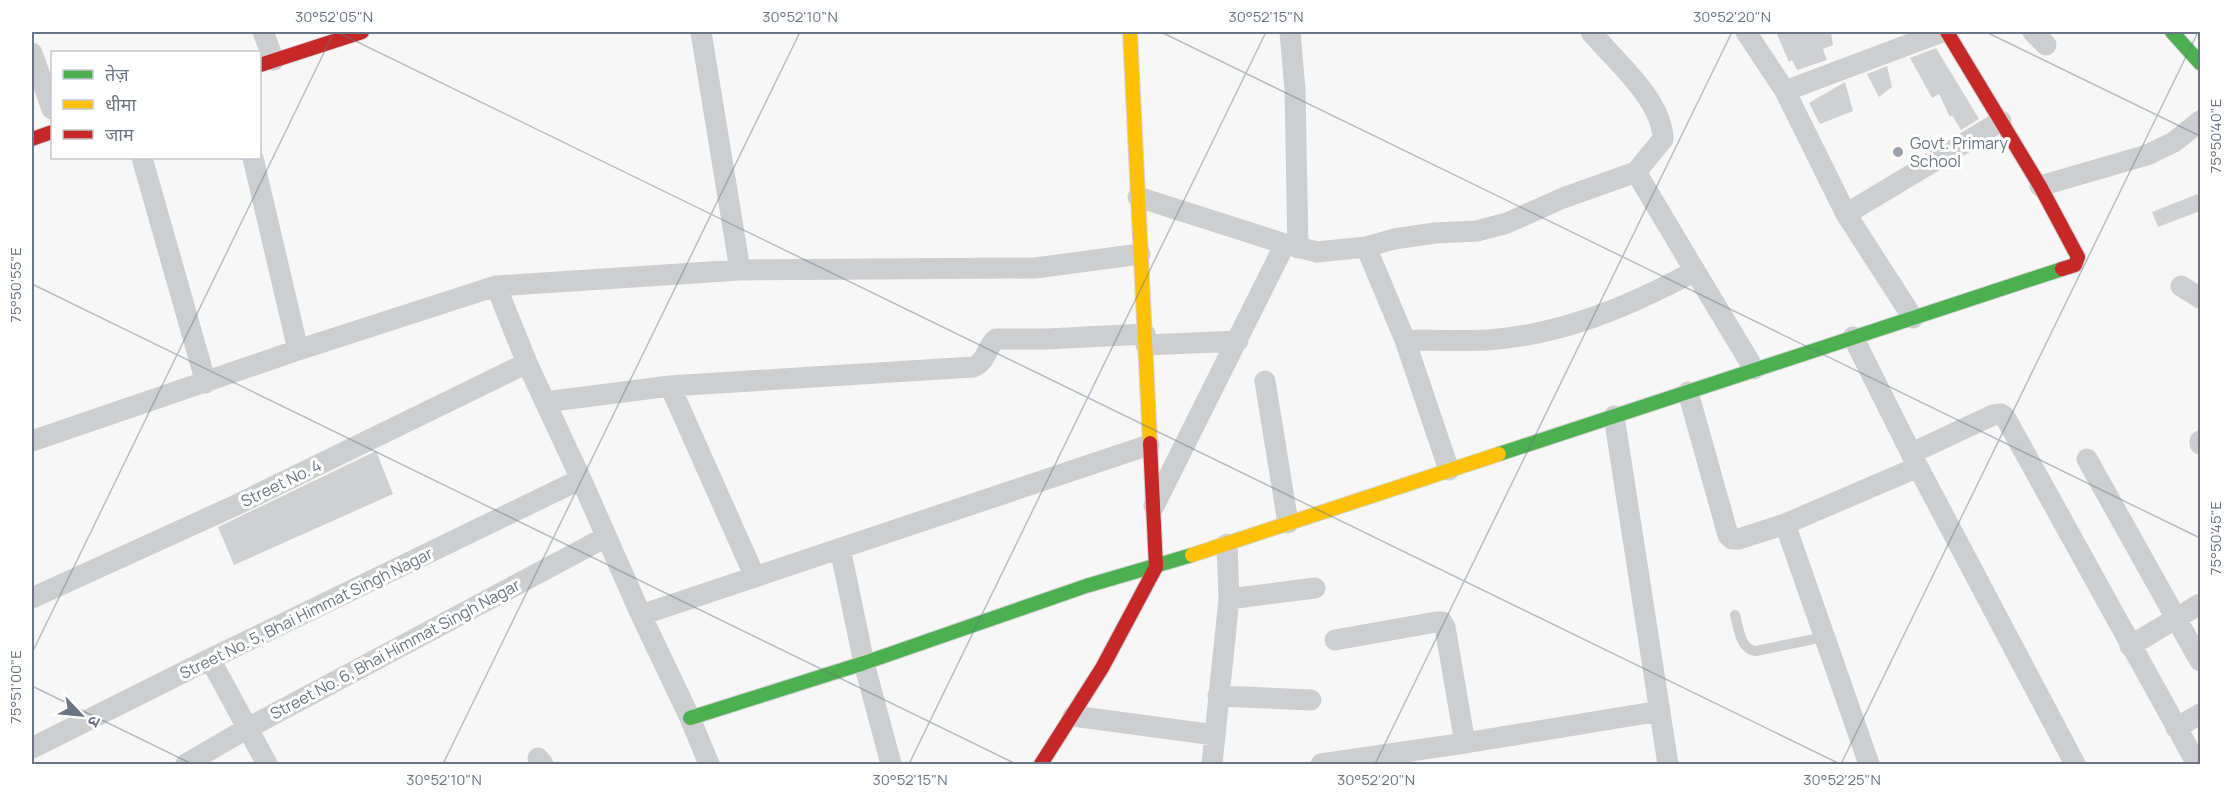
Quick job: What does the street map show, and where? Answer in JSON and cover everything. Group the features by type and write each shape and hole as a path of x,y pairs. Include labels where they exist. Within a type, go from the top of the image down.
{"street":[{"path":"262,32 267,63 362,32"},
{"path":"701,32 740,270"},
{"path":"1041,765 1073,716 1138,604 1156,567 1130,32"},
{"path":"1154,506 1238,341 1292,246 1294,90 1290,32"},
{"path":"1138,197 1317,252 1366,247 1394,239 1436,233 1478,231 1507,223 1563,198 1636,171 1657,149 1663,139 1660,118 1644,92 1591,32"},
{"path":"1746,32 1785,91 1846,214 1913,318"},
{"path":"1785,91 1942,32"},
{"path":"690,718 864,663 1086,586 1156,567 2075,265 2078,257 2040,186 1947,32"},
{"path":"2172,32 2200,63"},
{"path":"32,52 51,106"},
{"path":"1846,214 2001,121"},
{"path":"2040,186 2147,155 2174,142 2200,121"},
{"path":"32,139 51,132"},
{"path":"142,159 206,383"},
{"path":"253,159 298,350"},
{"path":"1636,171 1754,369"},
{"path":"1366,247 1405,340 1449,470"},
{"path":"32,441 298,350 496,286 740,270 1035,268 1140,254"},
{"path":"1405,340 1488,340 1536,333 1589,320 1656,292 1695,271"},
{"path":"496,286 527,363 690,718 702,761"},
{"path":"2181,286 2200,298"},
{"path":"1853,337 2075,765"},
{"path":"545,402 670,386 973,367 982,362 992,342 996,339 1238,341"},
{"name":"Street No. 4","path":"32,598 234,506 527,363"},
{"path":"1264,381 1288,524"},
{"path":"670,386 755,577"},
{"path":"1688,392 1728,535 1732,539 1739,539 1785,524 1915,460 1993,415 2001,414 2005,417 2197,765"},
{"path":"1614,416 1668,765"},
{"path":"641,615 1149,446"},
{"path":"2087,459 2200,661"},
{"name":"Street No. 5, Bhai Himmat Singh Nagar","path":"32,748 581,479"},
{"path":"1785,524 1869,765"},
{"name":"Street No. 6, Bhai Himmat Singh Nagar","path":"186,765 246,729 606,537"},
{"path":"1212,765 1229,599 1227,543"},
{"path":"840,548 864,663 891,765"},
{"path":"1229,599 1315,588"},
{"path":"2130,646 2200,603"},
{"path":"1335,640 1442,622 1446,627 1465,743"},
{"path":"210,659 267,765"},
{"path":"1218,696 1311,700"},
{"path":"1321,765 1660,711"},
{"path":"2176,728 2200,714"},
{"path":"1073,716 1215,735"}],"lane":[{"path":"1735,615 1745,646 1751,651 1824,637"}],"building":[{"path":"1776,32 1831,32 1833,45 1823,49 1827,60 1797,70 1792,60 1789,62"},
{"path":"1936,48 1979,119 1961,130 1952,115 1950,117 1939,94 1932,98 1910,58"},
{"path":"1887,66 1892,87 1879,97 1867,74"},
{"path":"1845,82 1853,111 1820,124 1809,103"},
{"path":"2200,193 2200,211 2158,227 2152,212"},
{"path":"376,451 393,494 234,565 218,527"}],"traffic: fast":[{"path":"2172,32 2200,63"},
{"path":"1499,454 2062,269"},
{"path":"690,718 864,663 1086,586 1192,555"}],"traffic: slow":[{"path":"1130,32 1150,443"},
{"path":"1192,555 1499,454"}],"traffic: jam":[{"path":"261,65 362,32"},
{"path":"1947,32 2040,186 2078,257 2075,265 2062,269"},
{"path":"32,139 51,132"},
{"path":"1041,764 1102,668 1156,567 1150,443"}],"place":[{"name":"Govt. Primary School","path":"1898,152"}]}
